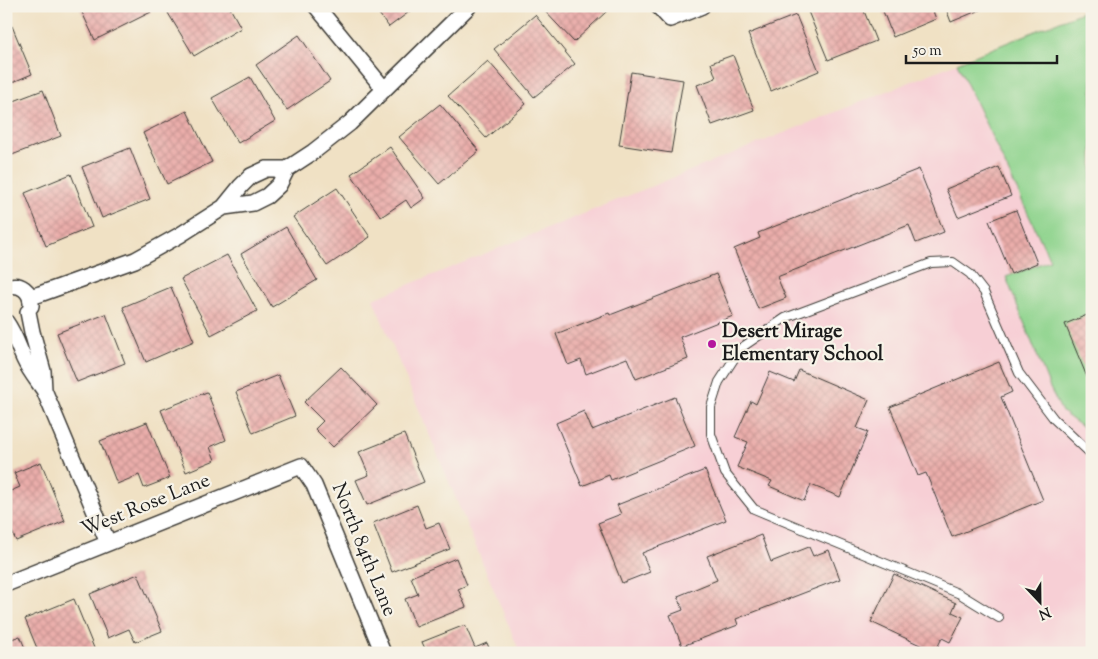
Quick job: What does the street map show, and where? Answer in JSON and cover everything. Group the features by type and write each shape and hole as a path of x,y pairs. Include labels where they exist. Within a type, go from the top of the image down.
{"street":[{"path":"316,6 384,89"},
{"path":"108,543 44,390 32,374 6,320 19,320 24,317 29,304 40,294 135,260 180,235 224,207 240,186 251,176 266,169 286,169 313,152 350,123 469,6"},
{"path":"658,6 670,19 702,6"},
{"path":"224,207 253,203 267,196 279,185 286,169"},
{"path":"7,285 21,286 26,290 32,332 43,371 44,390"},
{"name":"West Rose Lane","path":"6,584 301,466"},
{"name":"North 84th Lane","path":"301,466 314,485 383,653"}],"lane":[{"path":"999,618 960,594 754,508 725,473 711,434 711,407 719,382 741,348 785,318 932,263 953,262 970,274 984,292 1019,372 1054,419 1092,455"}],"shaded area":[{"name":"Desert Mirage Elementary School","path":"957,63 1050,260 1007,277 1050,388 1062,412 1092,434 1092,653 520,653 373,299"}],"green space":[{"path":"1092,8 1092,434 1062,412 1050,388 1006,277 1050,260 957,63"}],"building":[{"path":"79,6 148,6 151,12 95,40"},
{"path":"180,6 229,6 241,28 194,56 168,13"},
{"path":"373,6 417,6 389,27"},
{"path":"540,6 602,6 607,11 574,42"},
{"path":"813,6 862,6 876,41 828,60 807,9"},
{"path":"881,6 931,6 936,19 893,37"},
{"path":"945,6 989,6 951,22"},
{"path":"535,15 575,64 534,97 494,49"},
{"path":"796,15 819,71 771,91 748,34"},
{"path":"12,26 32,74 6,85 6,28"},
{"path":"299,35 330,81 287,110 256,65"},
{"path":"733,55 754,110 712,125 697,85 716,78 711,63"},
{"path":"488,61 526,104 486,138 448,96"},
{"path":"631,72 683,80 671,153 619,145"},
{"path":"250,77 275,121 238,143 212,98"},
{"path":"43,90 61,136 12,155 6,140 6,104"},
{"path":"440,104 479,151 439,184 399,137"},
{"path":"187,111 212,162 167,184 143,133"},
{"path":"390,147 425,198 411,208 406,200 381,217 351,174"},
{"path":"130,148 150,199 102,218 82,167"},
{"path":"999,167 1011,196 958,217 946,189"},
{"path":"919,169 944,232 916,243 909,225 777,277 786,298 758,309 734,249 760,238 758,233"},
{"path":"71,174 92,227 46,246 25,193"},
{"path":"337,188 370,237 327,266 293,217"},
{"path":"1016,210 1037,263 1011,274 989,221"},
{"path":"286,227 317,280 272,307 241,254"},
{"path":"227,255 257,311 211,335 181,279"},
{"path":"716,274 733,316 680,337 688,359 636,379 627,358 586,374 581,360 568,365 556,334"},
{"path":"171,287 194,341 146,362 123,307"},
{"path":"1092,313 1092,389 1065,324"},
{"path":"106,314 125,363 77,382 57,333"},
{"path":"999,362 1012,392 1001,397 1043,500 952,537 926,473 918,476 890,407"},
{"path":"341,367 377,405 333,447 315,429 323,421 304,402"},
{"path":"799,370 869,400 857,428 868,432 840,497 811,485 804,501 769,486 772,481 737,467 748,442 735,437 751,401 756,404 770,372 794,382"},
{"path":"278,375 295,416 253,433 236,392"},
{"path":"207,392 226,440 210,447 215,460 186,472 161,410"},
{"path":"675,397 695,446 611,480 609,475 582,486 556,423 584,411 592,430"},
{"path":"147,422 170,478 144,488 139,475 117,484 100,441"},
{"path":"404,434 424,482 367,505 356,480 369,475 359,452"},
{"path":"41,462 65,521 16,541 6,518 6,493 20,487 14,473"},
{"path":"705,470 726,520 642,553 650,572 622,583 598,523 621,514 617,505"},
{"path":"417,505 426,528 439,523 450,549 392,572 373,523"},
{"path":"761,535 771,562 809,547 813,556 829,550 840,579 736,619 738,625 682,646 670,615 683,610 678,596 717,580 707,556"},
{"path":"456,558 467,585 458,589 466,607 416,627 405,599 418,594 411,577"},
{"path":"138,574 162,631 135,642 129,629 108,638 90,594"},
{"path":"894,574 956,603 952,612 963,617 950,642 942,638 935,652 871,622"},
{"path":"74,599 96,653 39,653 25,619"},
{"path":"465,625 475,648 487,643 491,653 427,653 422,642"},
{"path":"20,636 27,653 6,653 6,641"}],"place":[{"name":"Desert Mirage Elementary School","path":"712,344"}]}
